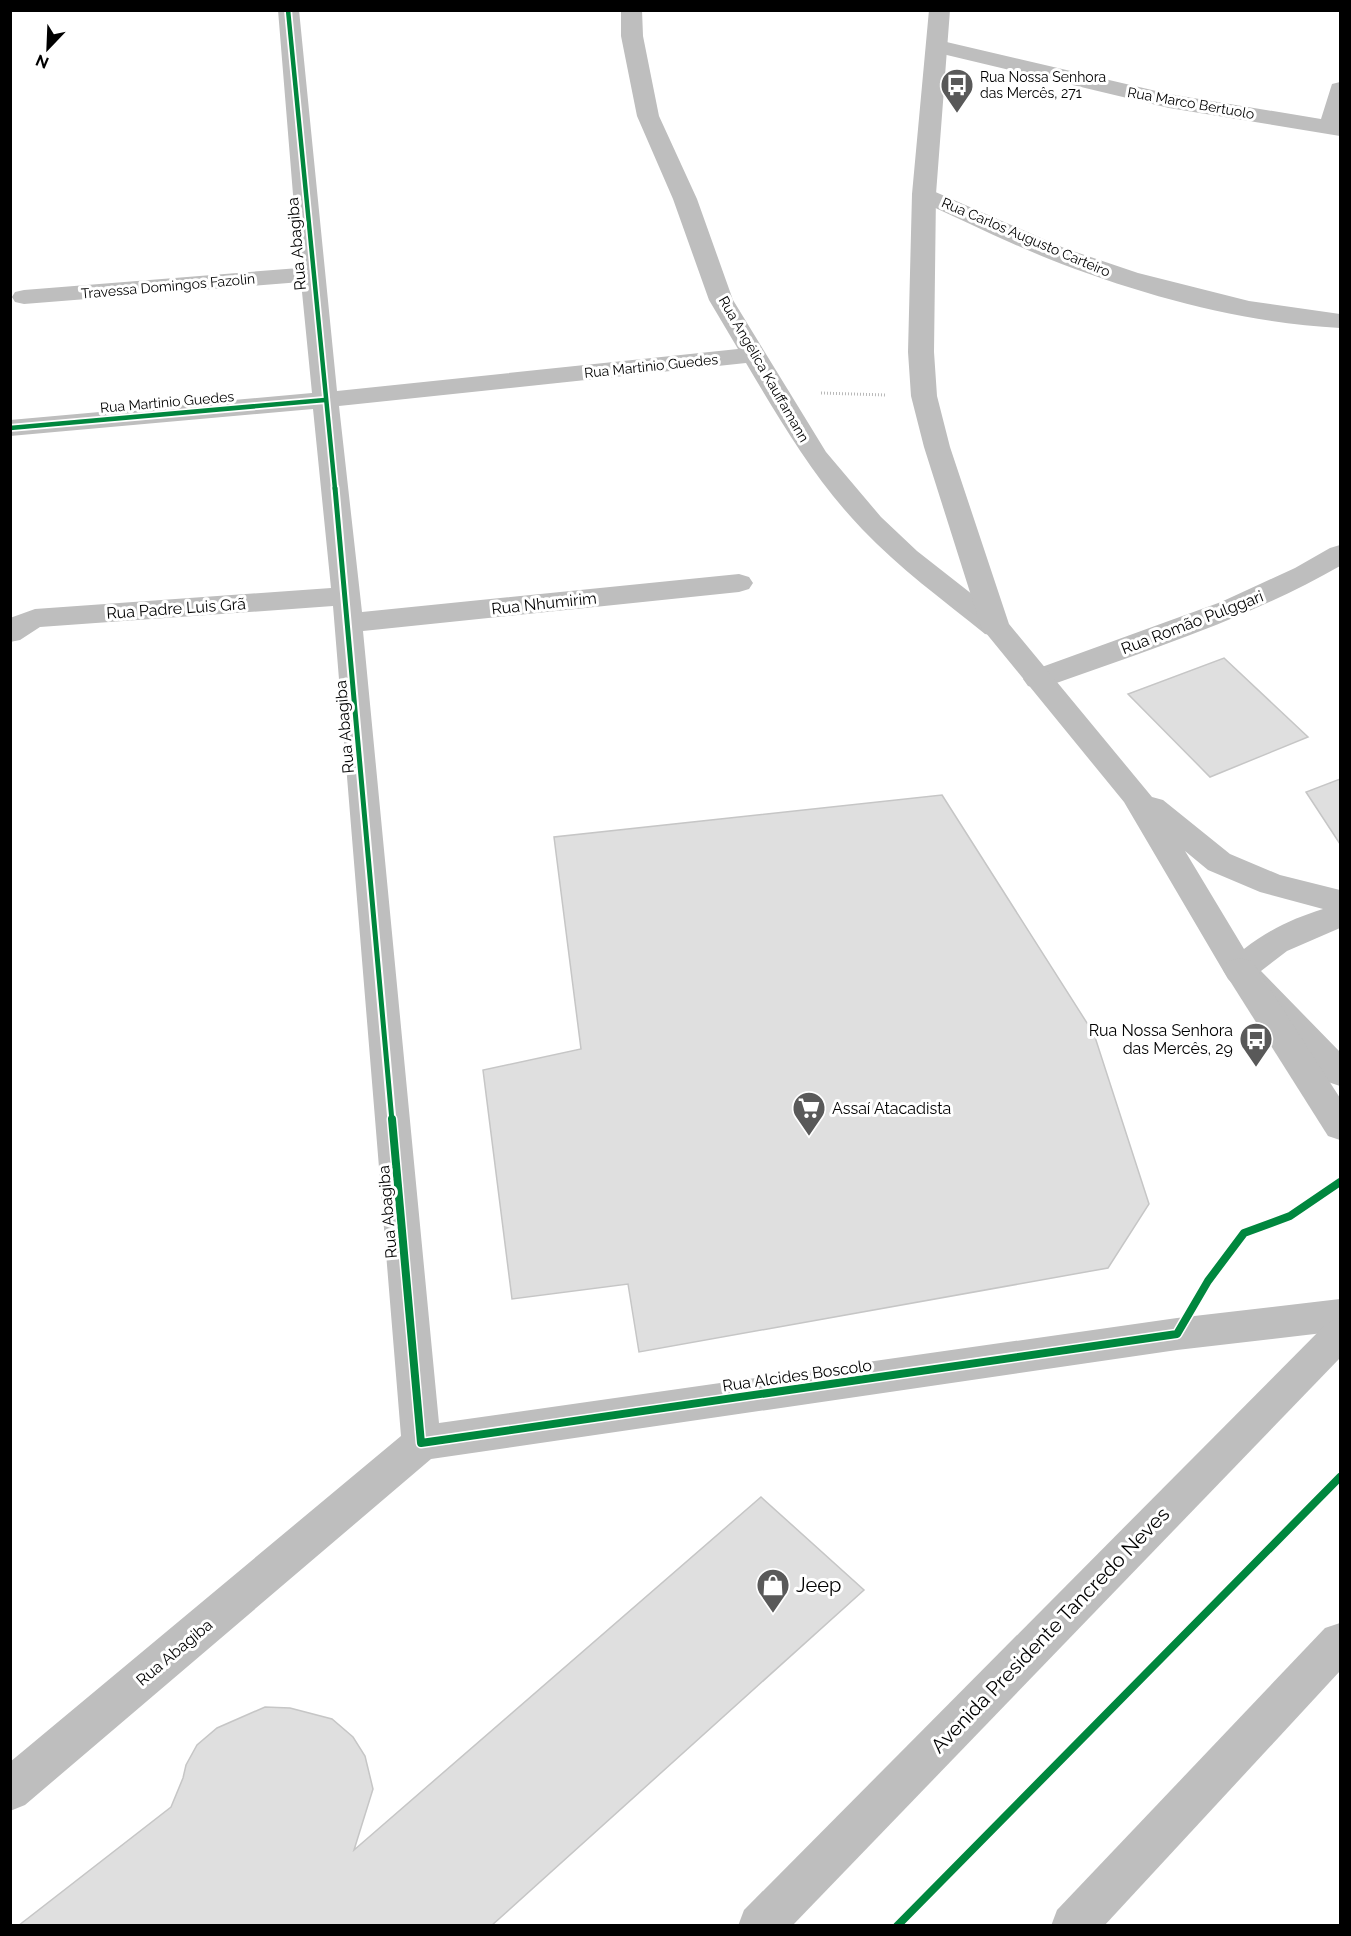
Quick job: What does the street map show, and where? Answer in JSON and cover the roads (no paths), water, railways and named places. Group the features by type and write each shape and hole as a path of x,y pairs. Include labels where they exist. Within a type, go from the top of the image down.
{"main road":[{"name":"Rua Abagiba","path":"10,1790 421,1443 347,610 312,274 288,10"},
{"name":"Rua Angélica Kauffamann","path":"632,10 632,36 648,116 685,199 722,300 754,355 815,456 871,523 907,557 995,627"},
{"path":"940,10 924,194 921,352 924,396 937,447 995,627 1135,795 1240,970 1341,1126"},
{"name":"Rua Marco Bertuolo","path":"938,46 1158,99 1335,128"},
{"path":"1335,128 1341,89"},
{"name":"Rua Carlos Augusto Carteiro","path":"924,194 1003,230 1099,269 1197,297 1256,310 1341,321"},
{"name":"Travessa Domingos Fazolin","path":"24,297 312,274"},
{"name":"Rua Martinio Guedes","path":"10,428 325,400 754,355"},
{"name":"Rua Romão Pulggari","path":"1038,679 1243,606 1306,575 1341,554"},
{"name":"Rua Nhumirim","path":"347,610 739,583"},
{"name":"Rua Padre Luis Grã","path":"10,633 35,618 347,610"},
{"path":"1135,795 1219,862 1271,884 1341,902"},
{"path":"1240,970 1275,942 1316,923 1341,916"},
{"path":"1240,970 1341,1073"},
{"name":"Rua Alcides Boscolo","path":"421,1443 1177,1334 1341,1315"},
{"name":"Avenida Presidente Tancredo Neves","path":"760,1926 1341,1334"},
{"path":"1073,1926 1341,1642"}],"place":[{"name":"Rua Nossa Senhora das Mercês, 271","path":"957,114"},
{"name":"Rua Nossa Senhora das Mercês, 29","path":"1256,1068"},
{"name":"Assaí Atacadista","path":"809,1137"},
{"name":"Jeep","path":"773,1614"}]}
